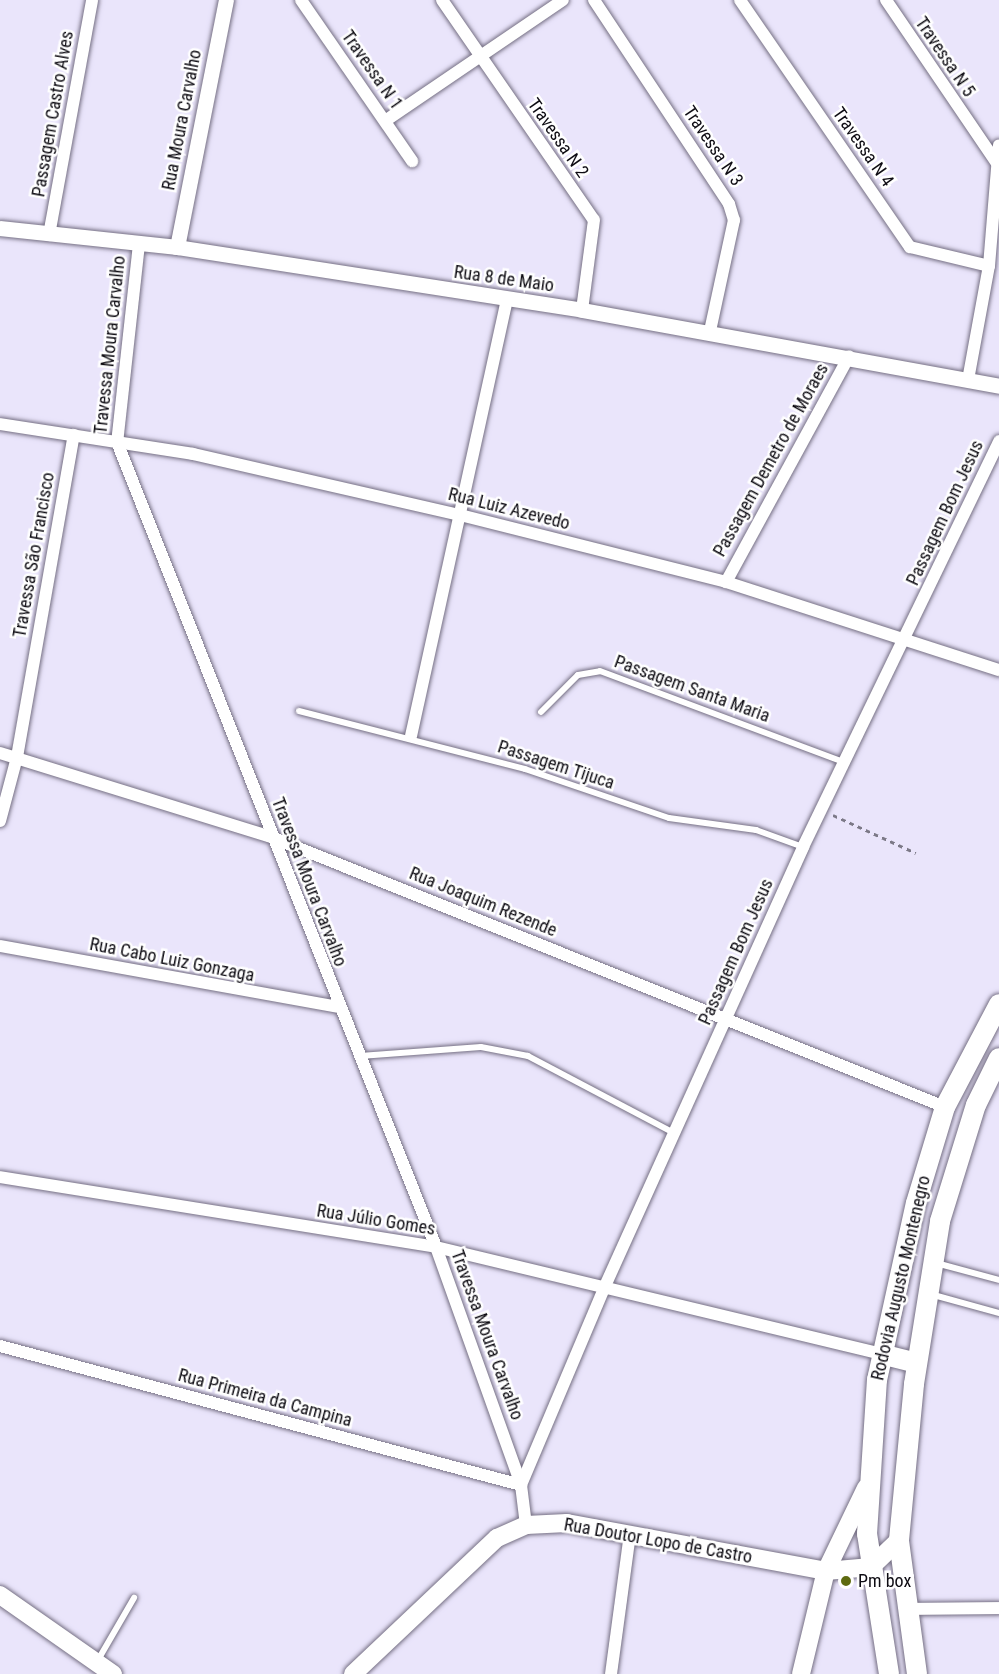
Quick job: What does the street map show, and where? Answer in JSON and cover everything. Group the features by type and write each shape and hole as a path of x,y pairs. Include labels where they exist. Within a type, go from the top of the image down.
{"main road":[{"name":"Rodovia Augusto Montenegro","path":"889,1674 872,1566 866,1488 881,1354 924,1176 945,1107 999,1004"},
{"name":"Rodovia Augusto Montenegro","path":"918,1674 899,1540 917,1363 932,1262 951,1184 976,1105 999,1058"},
{"path":"924,1176 951,1184"},
{"path":"881,1354 917,1363"},
{"path":"801,1674 826,1571 866,1488"},
{"name":"Rua Doutor Lopo de Castro","path":"353,1674 497,1538 526,1525 567,1523 826,1571 872,1566"},
{"path":"872,1566 899,1540"},
{"path":"0,1595 113,1674"}],"street":[{"name":"Passagem Castro Alves","path":"49,235 92,0"},
{"name":"Rua Moura Carvalho","path":"177,247 226,0"},
{"name":"Travessa N 1","path":"301,0 412,161"},
{"name":"Travessa N 2","path":"442,0 594,220 582,310"},
{"path":"385,121 563,0"},
{"name":"Travessa N 3","path":"594,0 729,204 734,220 710,331"},
{"name":"Travessa N 4","path":"740,0 910,247 989,266"},
{"name":"Travessa N 5","path":"886,0 997,164"},
{"path":"968,380 989,266 999,145"},
{"name":"Rua 8 de Maio","path":"0,228 177,247 582,310 849,356 999,386"},
{"name":"Travessa Moura Carvalho","path":"139,244 117,442 338,1007 360,1056 436,1248 521,1485 526,1525"},
{"path":"411,736 507,300"},
{"name":"Passagem Demetro de Moraes","path":"726,582 849,356"},
{"name":"Rua Luiz Azevedo","path":"0,424 204,457 460,515 726,582 906,638 999,670"},
{"name":"Travessa São Francisco","path":"0,821 17,756 74,435"},
{"name":"Passagem Bom Jesus","path":"521,1485 605,1286 803,847 906,638 999,441"},
{"name":"Rua Joaquim Rezende","path":"0,753 17,756 271,837 945,1107"},
{"name":"Rua Cabo Luiz Gonzaga","path":"0,946 338,1007"},
{"name":"Rua Júlio Gomes","path":"0,1177 436,1248 605,1286 881,1354"},
{"name":"Rua Primeira da Campina","path":"0,1346 521,1485"},
{"path":"611,1674 630,1533"},
{"path":"907,1609 999,1608"}],"lane":[{"name":"Passagem Santa Maria","path":"541,712 578,675 600,671 844,762"},
{"name":"Passagem Tijuca","path":"299,711 411,736 669,818 756,830 803,847"},
{"path":"360,1056 481,1047 528,1056 674,1133"},
{"path":"932,1262 999,1280"},
{"path":"927,1293 999,1313"},
{"path":"96,1663 134,1598"}],"path":[{"path":"821,809 916,853"}],"place":[{"name":"Pm box","path":"846,1581"}]}
